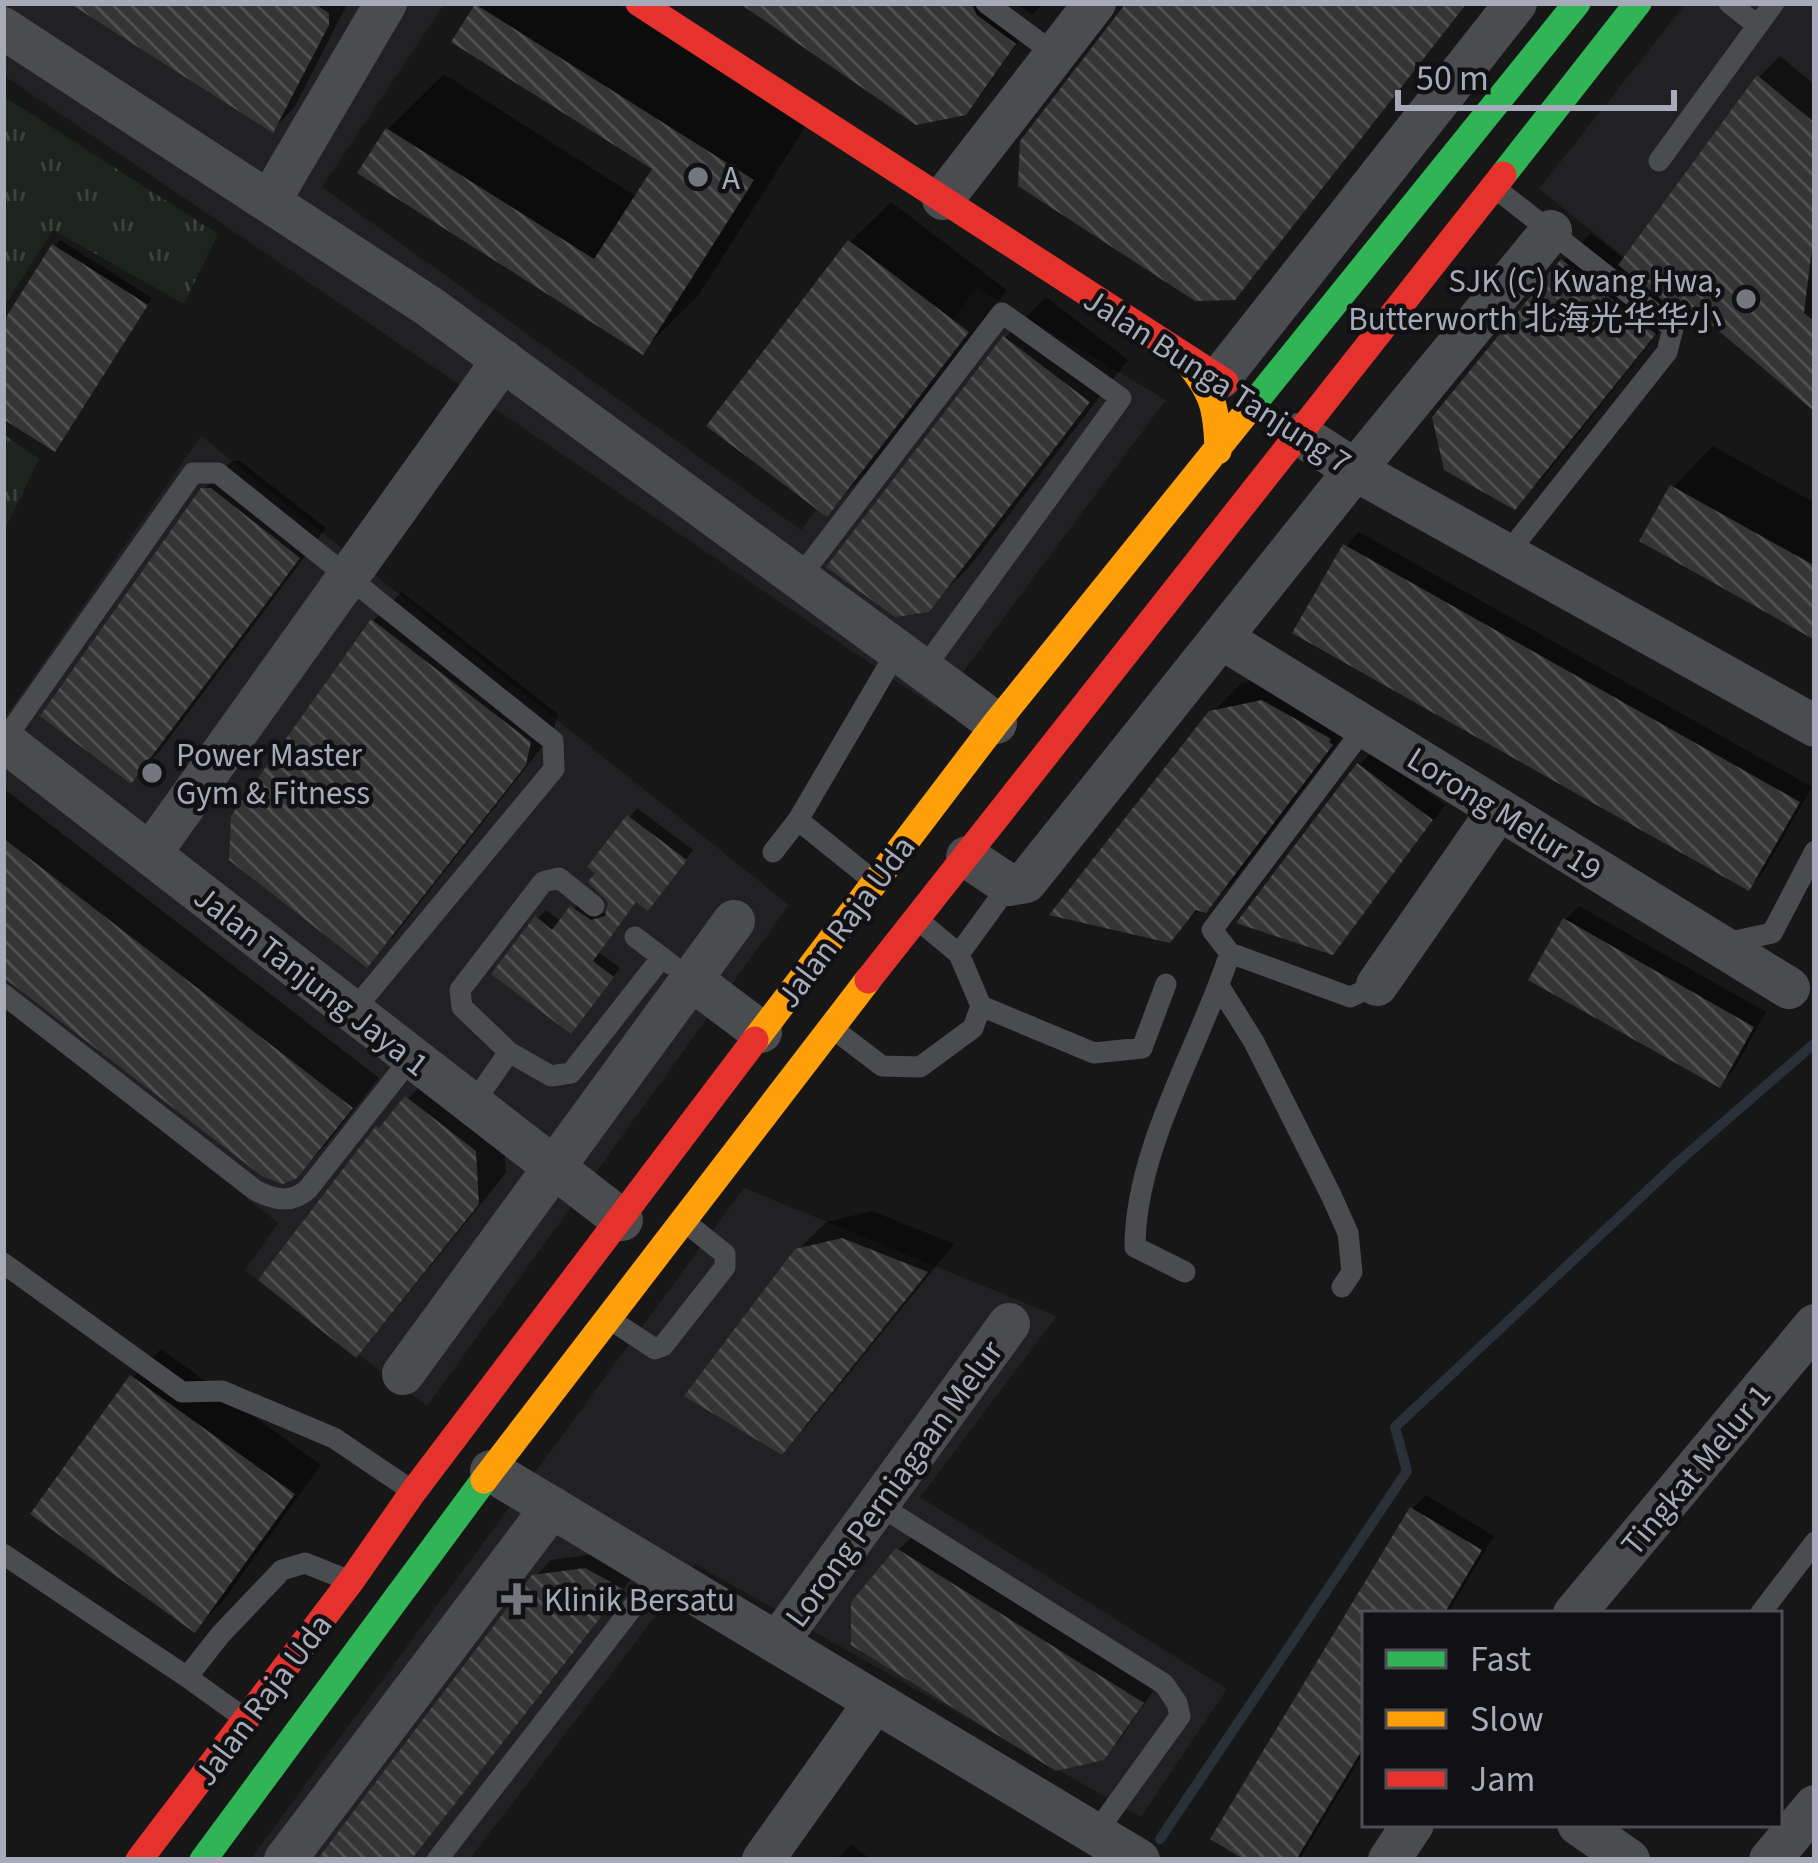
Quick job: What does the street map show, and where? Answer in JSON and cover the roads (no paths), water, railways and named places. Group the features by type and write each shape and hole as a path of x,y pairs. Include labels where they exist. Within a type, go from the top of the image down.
{"main road":[{"name":"Jalan Bunga Tanjung 7","path":"639,3 680,14 943,199 1299,434"},
{"name":"Jalan Raja Uda","path":"139,1860 996,724 1577,3"},
{"name":"Jalan Raja Uda","path":"203,1860 491,1471 831,1027 1639,3"},
{"path":"1324,319 1332,337 1346,346 1367,348"},
{"path":"1203,368 1215,401 1218,451"}],"street":[{"path":"269,202 386,3"},
{"path":"943,199 1095,3"},
{"path":"1203,368 1508,6"},
{"path":"3,28 430,307 996,724"},
{"path":"967,857 1017,884 1551,231"},
{"path":"150,854 503,360"},
{"name":"Jalan Bunga Tanjung 7","path":"1299,434 1355,470 1815,726"},
{"name":"Lorong Melur 19","path":"1221,638 1789,988"},
{"name":"Jalan Tanjung Jaya 1","path":"3,741 622,1220"},
{"path":"1377,985 1498,809"},
{"path":"403,1374 554,1167 677,968 734,921"},
{"path":"677,968 761,1032"},
{"name":"Lorong Perniagaan Melur","path":"777,1642 1009,1324"},
{"name":"Tingkat Melur 1","path":"1577,1611 1810,1340"},
{"name":"Lorong Perniagaan Melur","path":"491,1471 1138,1860"},
{"path":"285,1860 552,1507"},
{"path":"763,1860 875,1702"},
{"path":"1770,1860 1815,1806"},
{"path":"1389,1860 1411,1827"},
{"path":"1589,1827 1629,1860"}],"lane":[{"path":"986,3 1055,54"},
{"path":"1729,3 1756,25"},
{"path":"1659,161 1774,3"},
{"path":"1494,188 1673,328 1667,352 1507,554"},
{"path":"773,852 910,660 1121,398 1002,313 799,578"},
{"path":"3,741 193,473 218,473 553,741 554,769 353,1011"},
{"path":"1365,727 1212,930 1230,953 1350,997 1377,985"},
{"path":"798,820 875,882"},
{"path":"1719,945 1772,932 1815,851"},
{"path":"594,906 559,878 543,882 460,990 462,1007 508,1052 551,1076 571,1073 677,968 635,937"},
{"path":"959,954 1017,884"},
{"path":"831,1027 882,1066 920,1067 973,1028 981,1006 959,954 918,919"},
{"path":"1185,1272 1135,1246 1135,1212 1187,1057 1230,953"},
{"path":"981,1006 1094,1053 1142,1048 1166,984"},
{"path":"1220,986 1254,1042 1348,1233 1352,1272 1342,1287"},
{"path":"3,994 270,1198 300,1197 412,1057"},
{"path":"472,1104 508,1052"},
{"path":"610,1319 655,1349 663,1346 725,1267 725,1254 685,1221"},
{"path":"3,1263 182,1392 223,1391 334,1438 413,1492"},
{"path":"877,1504 1164,1684 1177,1703 1180,1716 1095,1834"},
{"path":"1762,1611 1815,1542"},
{"path":"3,1554 246,1719"},
{"path":"187,1677 282,1570 305,1563 351,1581"},
{"path":"436,1860 659,1572"}],"waterway":[{"path":"1160,1839 1407,1471 1395,1427 1678,1162 1815,1043"}],"place":[{"name":"A","path":"698,177"},
{"name":"SJK (C) Kwang Hwa, Butterworth 北海光华华小","path":"1746,299"},
{"name":"Power Master Gym & Fitness","path":"152,773"},
{"name":"Klinik Bersatu","path":"517,1599"}]}
